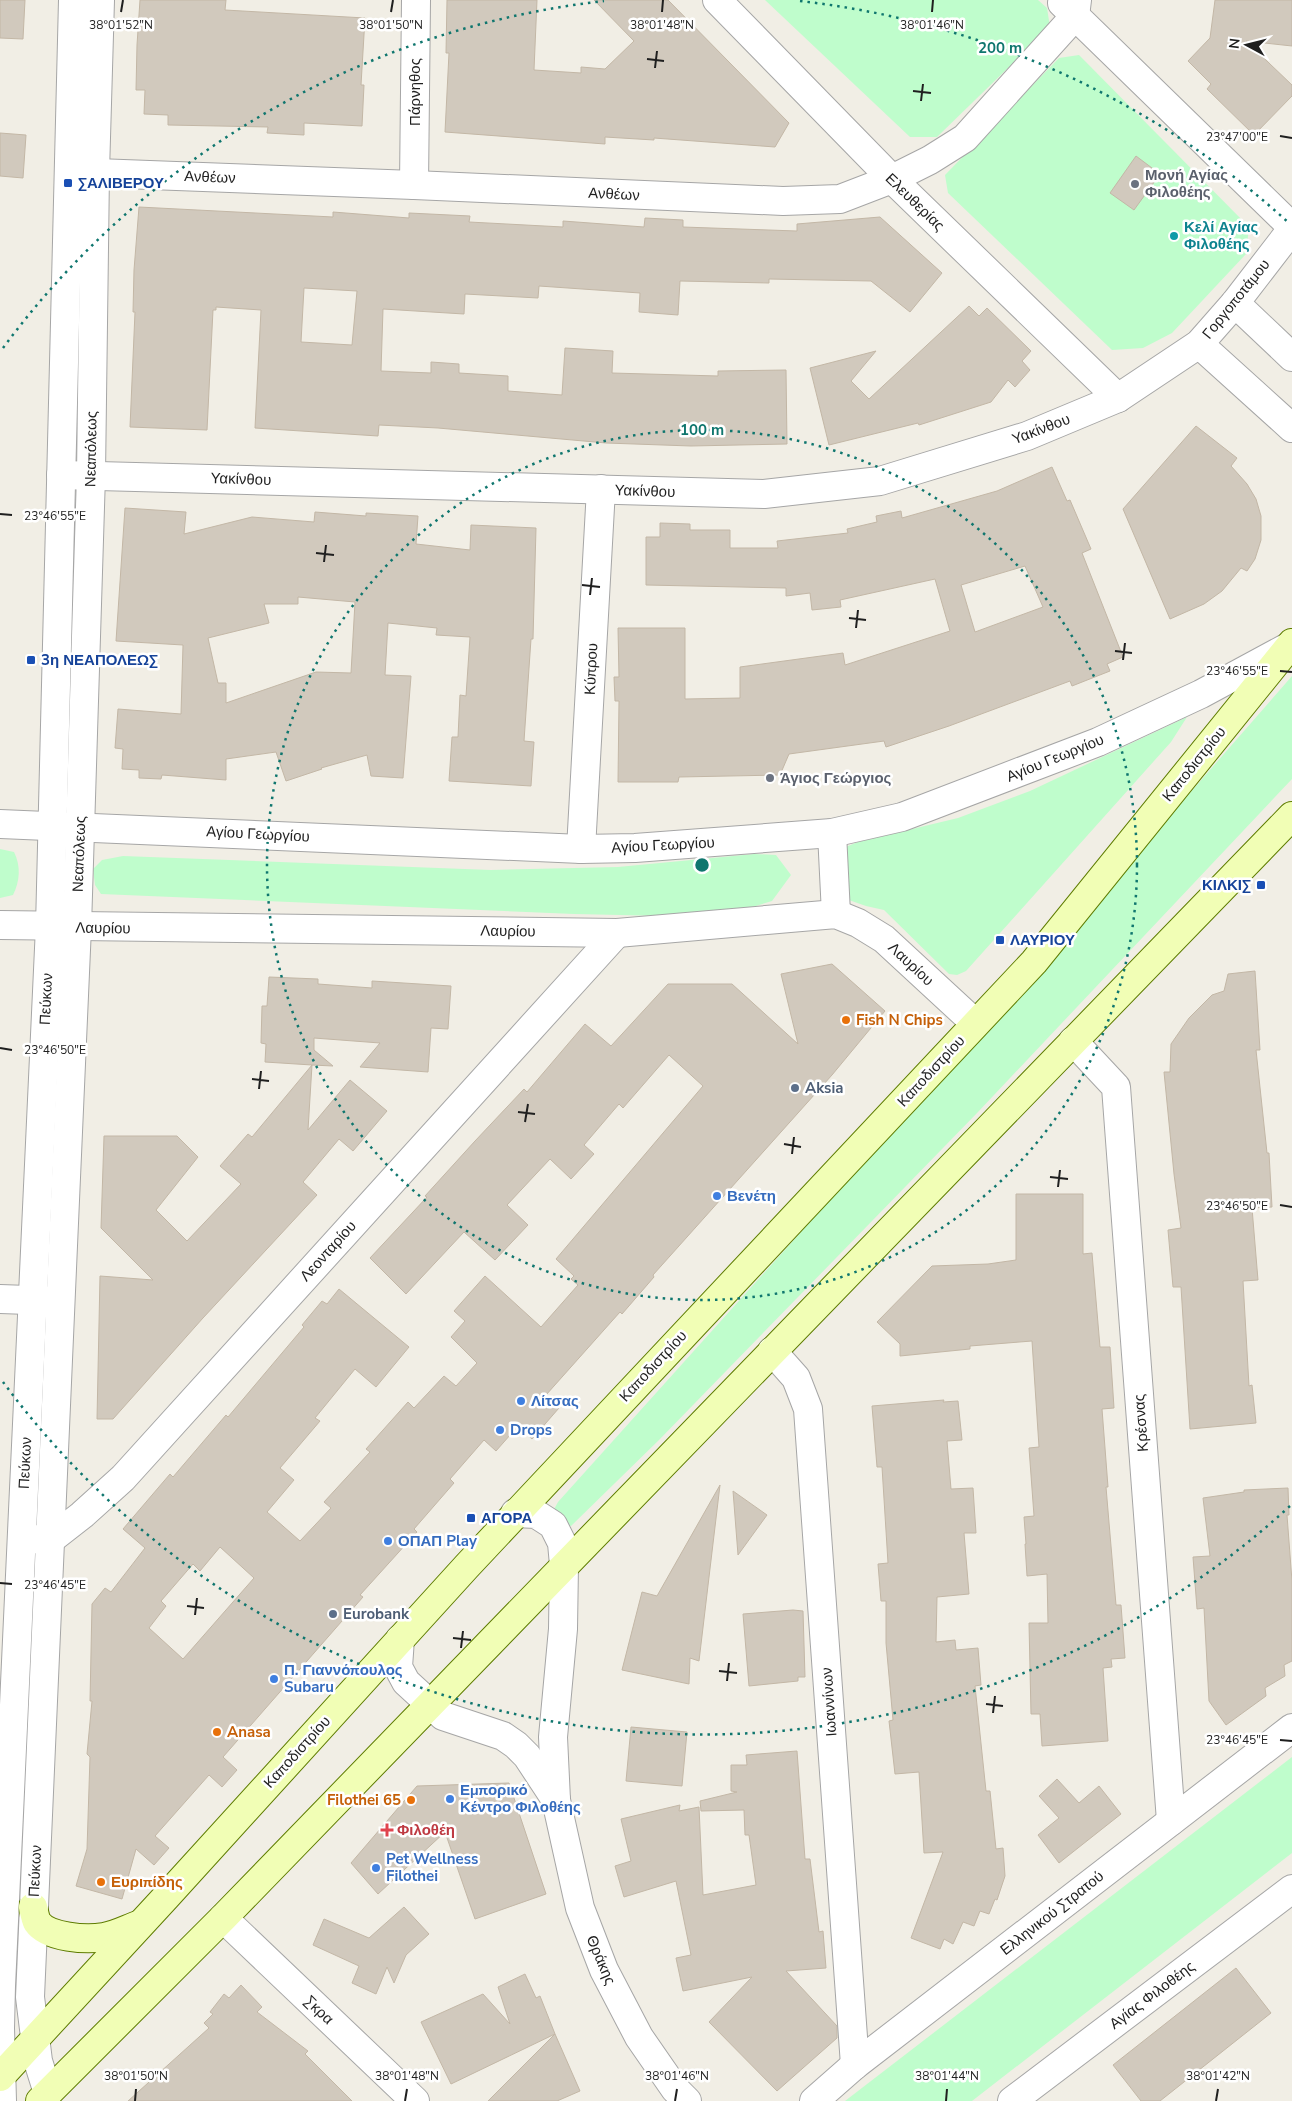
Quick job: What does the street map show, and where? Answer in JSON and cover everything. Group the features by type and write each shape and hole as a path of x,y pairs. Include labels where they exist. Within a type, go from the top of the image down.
{"main road":[{"name":"Καποδιστρίου","path":"1,2075 142,1924 515,1513 1034,962 1290,645"},
{"path":"46,2098 1292,816"},
{"path":"34,1907 36,1922 46,1930 64,1936 85,1939 105,1937 142,1924"}],"street":[{"name":"Νεαπόλεως","path":"73,0 82,172 91,475 77,927"},
{"name":"Νεαπόλεως","path":"52,826 61,475 82,172 100,0"},
{"name":"Πάρνηθος","path":"414,184 416,0"},
{"name":"Ελευθερίας","path":"717,0 892,179 1118,398"},
{"name":"Ανθέων","path":"82,172 414,184 783,201 840,199 892,179 930,160 965,138 1070,5"},
{"path":"1070,5 1292,228"},
{"name":"Γοργοποτάμου","path":"1199,344 1234,303 1292,228"},
{"path":"1234,303 1292,357"},
{"path":"1199,344 1292,428"},
{"name":"Υακίνθου","path":"61,475 764,494 880,481 1028,436 1118,398 1199,344"},
{"name":"Κύπρου","path":"581,849 601,490"},
{"name":"Αγίου Γεωργίου","path":"0,824 581,849 635,848 832,833 902,818 1098,742 1201,694 1290,645"},
{"name":"Πεύκων","path":"2,2101 0,2028 9,1629 22,1538 50,927 52,826"},
{"path":"832,833 836,914"},
{"name":"Λαυρίου","path":"0,925 617,932 836,914 858,922 884,939 975,1023"},
{"name":"Πεύκων","path":"46,2098 38,2061 30,1997 77,927"},
{"name":"Λεονταρίου","path":"50,1540 82,1515 123,1478 617,932"},
{"name":"Κρέσνας","path":"1073,1041 1116,1087 1171,1821"},
{"path":"0,1299 60,1301"},
{"name":"Ιωαννίνων","path":"772,1351 796,1378 808,1409 855,2065"},
{"name":"Θράκης","path":"515,1513 536,1514 553,1525 562,1543 564,1565 563,1629 553,1737 556,1800 580,1908 604,1970 639,2037 675,2089 687,2101"},
{"path":"22,1538 50,1540"},
{"path":"9,1629 46,1629"},
{"name":"Θράκης","path":"400,1639 398,1667 402,1676 443,1716 502,1736 516,1745 527,1756 556,1800"},
{"name":"Ελληνικού Στρατού","path":"814,2101 855,2065 1292,1728"},
{"name":"Αγίας Φιλοθέης","path":"1012,2101 1292,1889"},
{"name":"Σκρα","path":"223,1918 415,2101"}],"green space":[{"path":"765,0 1038,0 1047,8 1050,27 937,137 910,137"},
{"path":"1079,55 1249,227 1246,254 1172,333 1143,348 1112,350 948,193 945,175 1059,58"},
{"path":"1292,676 1292,779 978,1112 659,1440 571,1526 557,1522 552,1513 558,1502 989,1023"},
{"path":"1187,717 1171,742 966,971 957,975 949,974 884,910 846,899 843,848 858,842 958,818 1030,791"},
{"path":"0,849 14,852 19,874 13,895 0,898"},
{"path":"754,854 776,855 791,875 772,901 746,909 665,916 574,914 101,894 95,885 93,869 102,860 123,856 491,870 618,867"},
{"path":"1292,1757 1292,1853 972,2101 845,2101"}],"building":[{"path":"0,0 25,0 23,39 0,38"},
{"path":"140,0 226,0 225,10 365,18 361,85 364,85 362,126 304,123 304,135 267,133 268,127 168,125 168,115 144,114 145,90 136,90"},
{"path":"447,0 537,0 534,70 581,73 581,67 605,69 634,41 594,0 668,0 789,123 775,147 654,138 654,140 605,137 605,144 445,132 449,53 446,53"},
{"path":"1215,0 1292,0 1292,46 1246,41 1292,85 1292,96 1254,135 1207,89 1211,84 1188,61 1210,38"},
{"path":"0,133 26,135 23,178 0,176"},
{"name":"Μονή Αγίας Φιλοθέης","path":"1136,156 1160,174 1134,210 1110,193"},
{"path":"139,207 333,217 333,212 409,218 409,213 470,216 469,222 563,227 563,221 644,227 645,218 683,220 683,227 797,231 797,224 880,217 942,273 910,312 871,281 769,279 769,283 680,281 678,315 639,312 640,293 539,286 538,298 465,294 464,314 383,309 381,371 431,373 431,362 459,364 459,373 508,376 508,391 562,395 565,348 613,351 612,373 718,376 718,371 786,370 787,444 691,446 606,443 438,428 379,425 378,436 255,428 261,310 216,307 216,310 213,310 207,430 130,427 135,312 133,312","holes":["304,288 357,291 352,345 301,342"]},
{"path":"969,306 979,316 987,308 1031,351 1022,361 1030,370 1015,387 1008,380 991,402 919,425 918,423 829,445 810,368 876,351 851,381 869,399"},
{"path":"1196,426 1237,458 1231,466 1247,484 1256,499 1261,516 1261,540 1255,559 1247,571 1241,568 1222,591 1204,604 1170,619 1123,509"},
{"path":"1052,467 1067,501 1070,500 1091,549 1082,553 1123,657 1107,664 1110,671 1072,686 1070,681 949,726 886,747 884,741 789,754 780,775 679,777 678,782 618,782 619,701 615,701 614,677 619,677 618,628 685,628 685,699 740,698 740,667 843,653 845,665 950,631 935,579 840,600 841,607 812,610 810,593 786,596 786,588 646,585 646,537 660,537 660,523 690,524 690,530 730,530 730,548 778,548 777,541 848,533 847,529 877,522 876,516 901,511 902,518 997,491","holes":["1025,566 1043,607 975,632 961,585"]},
{"path":"125,508 186,512 184,534 252,517 314,522 315,512 366,516 366,513 418,516 416,544 470,550 471,525 536,528 533,639 531,639 524,741 534,742 531,786 449,781 452,737 458,737 460,695 466,696 470,637 436,635 437,628 388,623 385,675 411,676 403,778 371,776 367,755 321,768 286,781 276,752 226,759 226,780 162,775 161,779 139,778 139,770 122,769 123,749 115,748 118,709 181,714 183,645 116,641","holes":["298,597 355,602 351,673 316,672 226,703 226,683 218,683 208,638 269,623 264,604 298,604"]},
{"path":"832,964 885,1011 832,1075 653,1275 654,1277 622,1314 620,1312 546,1395 559,1408 532,1439 518,1426 496,1451 484,1440 450,1479 454,1483 414,1529 417,1532 360,1595 363,1597 223,1757 237,1770 222,1787 209,1775 155,1836 169,1848 154,1865 136,1849 122,1899 76,1886 87,1849 90,1757 87,1754 92,1701 90,1701 92,1604 105,1588 111,1592 145,1548 123,1529 170,1474 173,1477 226,1415 228,1417 304,1327 302,1325 322,1301 327,1304 339,1289 409,1347 376,1387 355,1369 315,1418 320,1421 280,1468 294,1480 267,1512 300,1541 331,1508 324,1502 370,1452 366,1449 408,1402 414,1408 444,1376 456,1386 477,1363 451,1337 465,1321 454,1311 485,1276 541,1327 578,1285 571,1279 574,1276 556,1259 703,1086 669,1055 623,1108 619,1104 584,1145 594,1154 571,1179 550,1159 507,1205 528,1225 495,1260 464,1232 406,1294 370,1258 524,1089 527,1092 585,1024 611,1046 668,984 732,984 798,1044 781,974","holes":["220,1547 254,1578 183,1659 149,1628 166,1606 161,1601 193,1564 200,1571"]},
{"path":"1255,971 1260,1050 1256,1050 1267,1153 1269,1153 1272,1207 1252,1208 1258,1280 1243,1281 1249,1386 1252,1385 1256,1423 1190,1429 1181,1287 1173,1287 1168,1230 1181,1228 1164,1072 1170,1072 1171,1044 1189,1018 1212,995 1224,991 1228,974"},
{"path":"269,977 318,979 318,984 372,988 372,981 451,986 448,1029 431,1028 428,1072 360,1067 380,1043 314,1038 314,1050 333,1066 265,1062 266,1044 261,1043 262,1006 267,1006"},
{"path":"312,1065 308,1130 350,1080 387,1111 353,1151 339,1139 303,1182 317,1195 113,1419 97,1419 100,1276 153,1280 101,1228 104,1136 177,1136 198,1157 156,1210 187,1241 241,1184 220,1166 248,1134 252,1137"},
{"path":"1016,1194 1083,1194 1083,1254 1092,1253 1100,1347 1110,1347 1114,1408 1102,1409 1108,1487 1106,1487 1116,1605 1121,1605 1125,1658 1111,1659 1112,1667 1103,1668 1108,1741 1042,1746 1040,1714 1031,1714 1029,1623 1048,1623 1047,1574 1027,1576 1025,1544 1024,1517 1034,1516 1029,1448 1039,1447 1032,1341 970,1346 970,1349 900,1356 900,1344 877,1322 932,1266 988,1264 1016,1260"},
{"path":"944,1400 943,1402 958,1401 962,1440 947,1441 951,1489 973,1488 976,1533 964,1533 969,1594 937,1597 936,1642 955,1640 956,1650 978,1648 981,1685 975,1686 986,1791 990,1791 996,1849 1003,1848 1005,1876 997,1900 995,1899 989,1914 980,1911 974,1926 963,1922 953,1944 944,1939 940,1949 911,1938 943,1852 924,1853 919,1772 895,1774 889,1721 893,1720 886,1643 886,1601 881,1601 878,1564 888,1563 882,1467 877,1467 872,1406"},
{"path":"720,1485 699,1661 690,1658 689,1684 622,1670 642,1592 657,1596"},
{"path":"1288,1488 1289,1515 1287,1515 1292,1581 1292,1661 1284,1665 1285,1676 1265,1688 1266,1696 1226,1725 1209,1701 1204,1608 1197,1609 1193,1557 1210,1556 1203,1498 1244,1492 1244,1490"},
{"path":"733,1491 767,1515 738,1555"},
{"path":"803,1611 805,1677 798,1677 798,1681 749,1686 743,1614"},
{"path":"631,1727 687,1732 682,1786 626,1781"},
{"path":"797,1751 805,1859 810,1859 819,1932 823,1931 826,1968 786,1971 837,2026 837,2038 777,2091 709,2022 752,1977 683,1991 676,1958 691,1955 676,1881 624,1897 615,1866 631,1861 621,1819 680,1805 679,1811 699,1807 703,1895 756,1885 749,1835 745,1835 744,1810 701,1811 700,1801 737,1792 731,1791 731,1765 747,1765 746,1755"},
{"path":"1057,1779 1079,1803 1099,1786 1121,1814 1059,1863 1038,1835 1059,1818 1039,1796"},
{"path":"509,1783 546,1894 475,1919 445,1832 378,1894 351,1863 417,1786"},
{"path":"404,1907 429,1934 406,1955 394,1983 387,1967 376,1994 352,1983 359,1966 313,1945 324,1919 369,1938"},
{"path":"1236,1968 1271,2013 1160,2101 1141,2101 1113,2065"},
{"path":"525,1974 536,1998 540,1996 555,2034 451,2084 421,2022 483,1994 510,2024 498,1987"},
{"path":"241,1985 262,2007 257,2012 308,2051 305,2054 352,2101 128,2101 209,2028 204,2023 213,2014 210,2012 224,1994 229,1998"},
{"path":"555,2034 580,2091 557,2101 488,2101"}],"place":[{"name":"ΣΑΛΙΒΕΡΟΥ","path":"68,183"},
{"name":"Μονή Αγίας Φιλοθέης","path":"1135,184"},
{"name":"Κελί Αγίας Φιλοθέης","path":"1174,236"},
{"name":"3η ΝΕΑΠΟΛΕΩΣ","path":"31,660"},
{"name":"Άγιος Γεώργιος","path":"770,778"},
{"name":"ΚΙΛΚΙΣ","path":"1261,885"},
{"name":"ΛΑΥΡΙΟΥ","path":"1000,940"},
{"name":"Fish N Chips","path":"846,1020"},
{"name":"Aksia","path":"795,1088"},
{"name":"Βενέτη","path":"717,1196"},
{"name":"Λίτσας","path":"521,1401"},
{"name":"Drops","path":"500,1430"},
{"name":"ΑΓΟΡΑ","path":"471,1518"},
{"name":"ΟΠΑΠ Play","path":"388,1541"},
{"name":"Eurobank","path":"333,1614"},
{"name":"Π. Γιαννόπουλος Subaru","path":"274,1679"},
{"name":"Anasa","path":"217,1732"},
{"name":"Εμπορικό Κέντρο Φιλοθέης","path":"450,1799"},
{"name":"Filothei 65","path":"411,1800"},
{"name":"Φιλοθέη","path":"387,1830"},
{"name":"Pet Wellness Filothei","path":"376,1868"},
{"name":"Ευριπίδης","path":"101,1882"}]}
